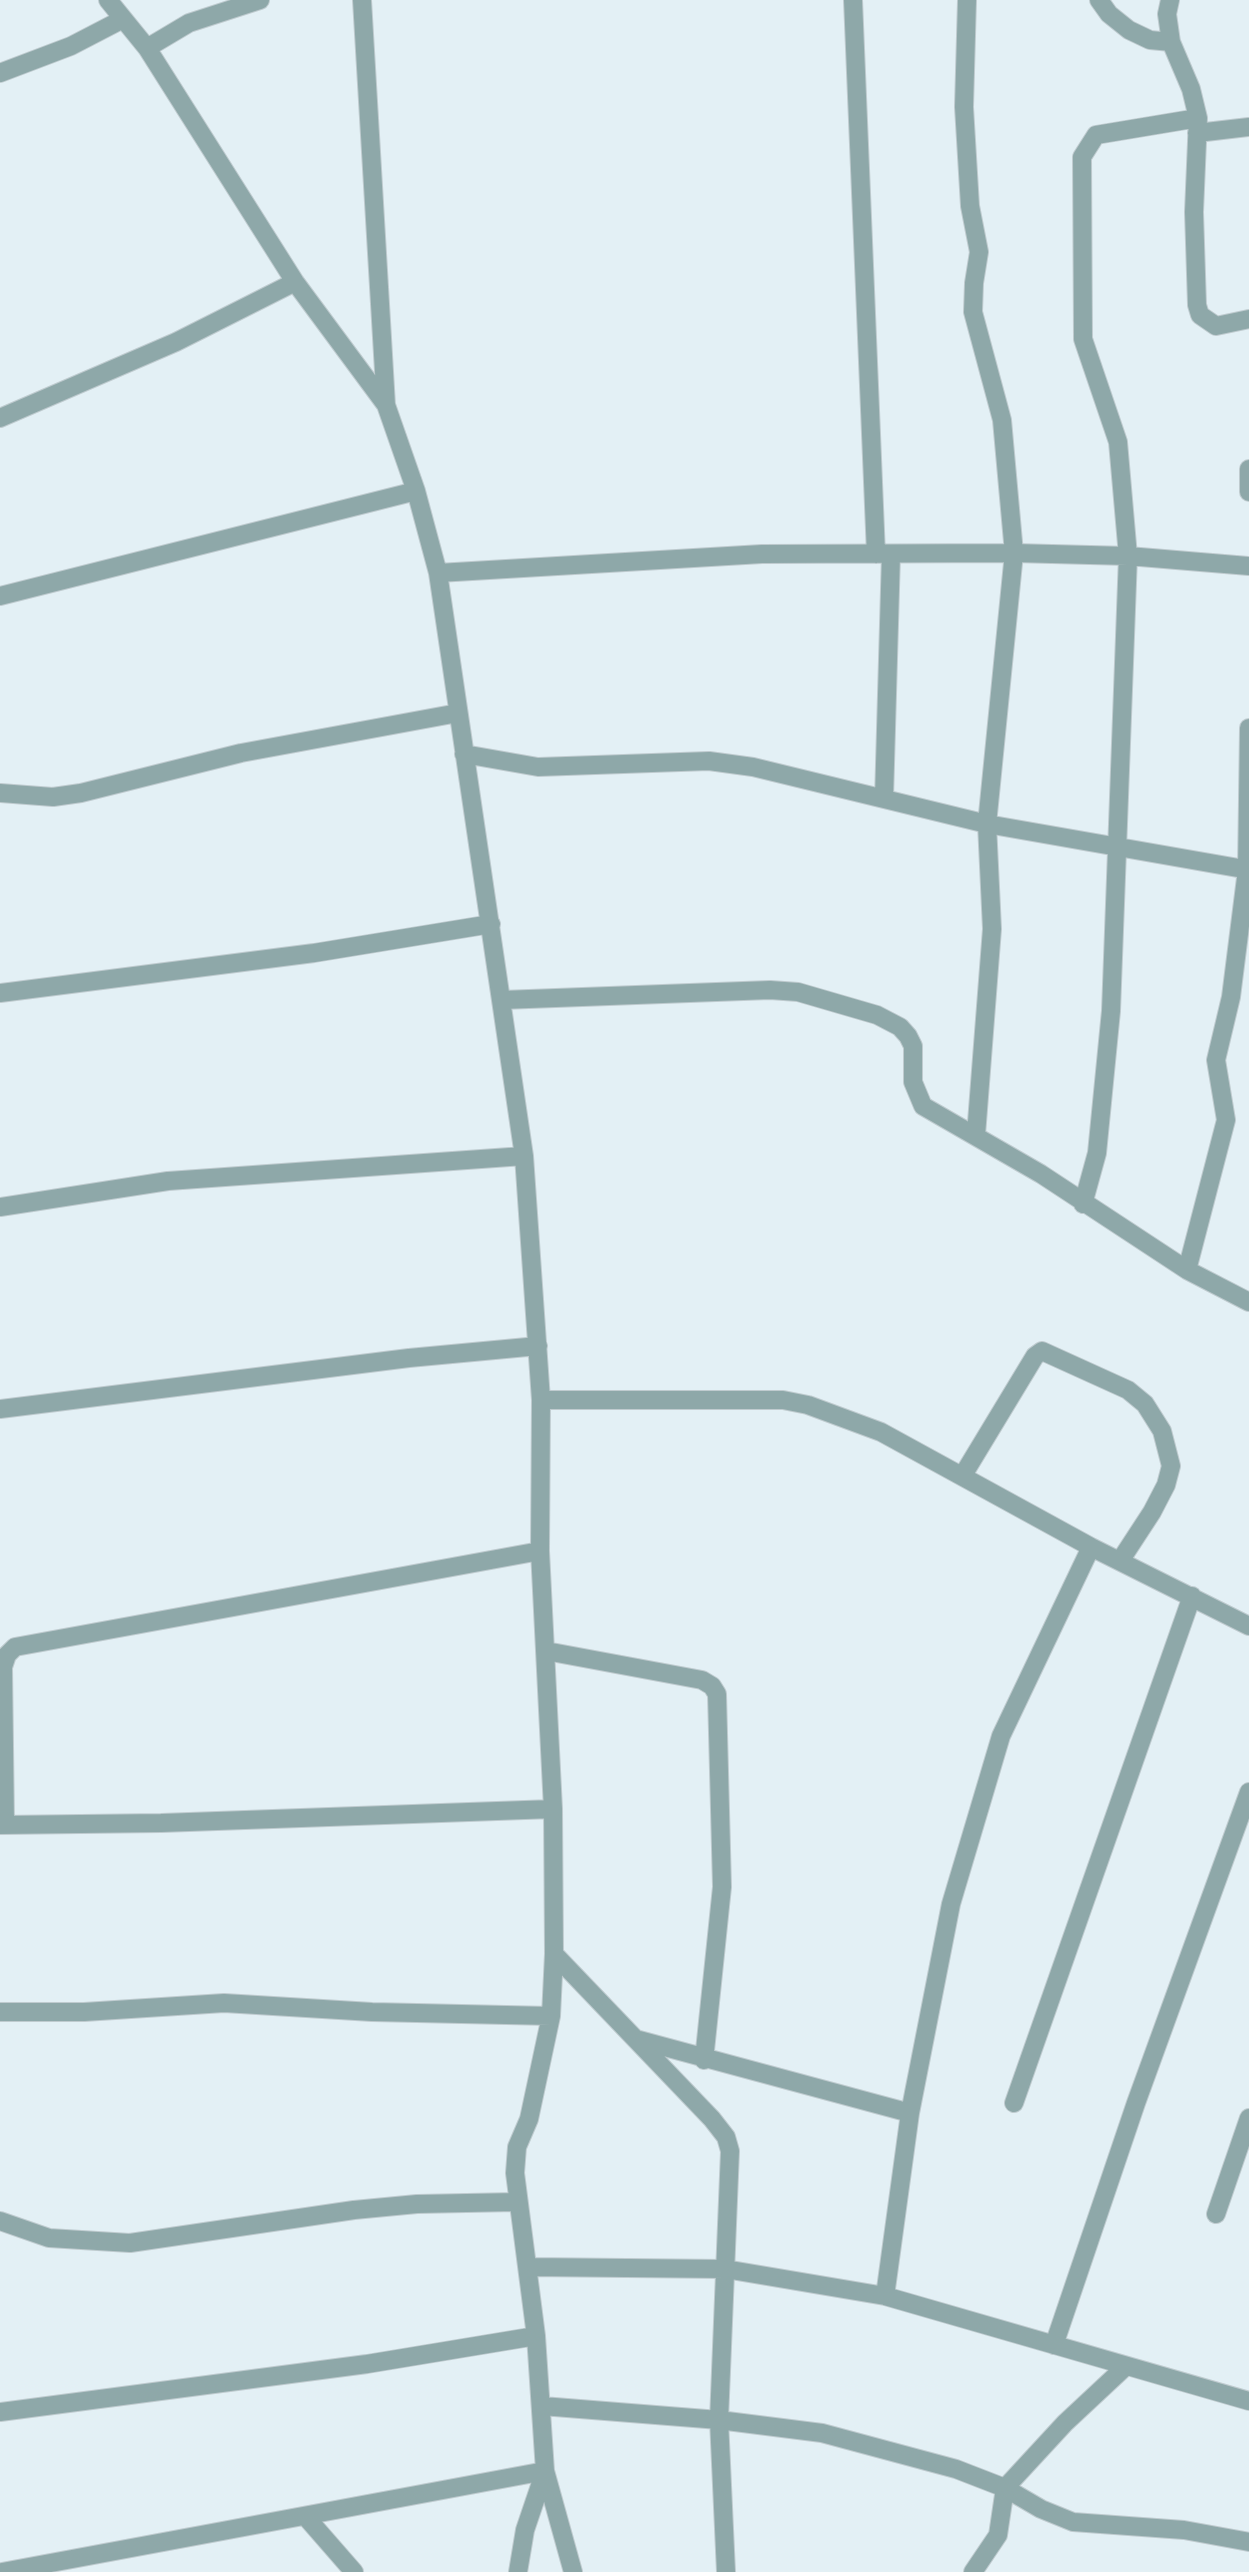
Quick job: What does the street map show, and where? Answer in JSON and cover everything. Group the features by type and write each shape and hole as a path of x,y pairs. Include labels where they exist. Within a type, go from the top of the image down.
{"street":[{"path":"108,0 147,48 295,282 386,405"},
{"path":"147,48 189,23 260,0"},
{"path":"362,0 386,405 416,491 438,573 524,1156 541,1400 540,1551 552,1809 554,1954 551,2016 529,2119 517,2147 516,2202 528,2267 536,2336 545,2471 573,2572"},
{"path":"853,0 884,554 884,799"},
{"path":"967,0 964,107 970,206 979,237 973,312 1002,420 1014,552 987,824 992,929 976,1135"},
{"path":"1099,0 1109,14 1129,30 1150,40 1171,42"},
{"path":"1170,0 1167,14 1171,42 1191,89 1198,125 1194,212 1200,315 1216,326 1249,319"},
{"path":"0,73 71,46 122,19"},
{"path":"1083,1203 1097,1153 1111,1011 1128,556 1118,442 1083,338 1082,157 1096,135 1198,125 1249,127"},
{"path":"0,418 176,341 295,282"},
{"path":"1249,469 1249,492"},
{"path":"0,596 416,491"},
{"path":"438,573 762,554 1014,552 1128,556 1249,566"},
{"path":"0,793 53,797 81,793 241,753 458,713"},
{"path":"1187,1270 1226,1120 1216,1060 1231,997 1248,870 1249,728"},
{"path":"464,754 538,767 709,761 754,767 987,824 1248,870"},
{"path":"0,993 301,955 491,924"},
{"path":"502,1000 770,990 798,992 853,1006 900,1027 913,1046 913,1082 923,1107 976,1135 1187,1270 1249,1302"},
{"path":"0,1207 168,1181 524,1156"},
{"path":"0,1409 409,1358 538,1346"},
{"path":"963,1475 1035,1356 1042,1351 1128,1390 1145,1404 1162,1431 1171,1466 1166,1485 1152,1512 1120,1561"},
{"path":"541,1400 783,1400 808,1405 881,1432 1091,1547 1249,1626"},
{"path":"884,2296 910,2113 951,1904 979,1804 1002,1736 1091,1547"},
{"path":"540,1551 15,1647 7,1655 4,1667 3,1824 162,1823 552,1809"},
{"path":"1014,2103 1192,1596"},
{"path":"545,1651 702,1680 712,1686 717,1694 722,1887 705,2060"},
{"path":"1054,2345 1136,2103 1249,1792"},
{"path":"554,1954 639,2040 726,2137 731,2164 719,2420 726,2572"},
{"path":"0,2012 84,2012 224,2003 372,2012 551,2016"},
{"path":"639,2040 705,2060 910,2113"},
{"path":"1216,2214 1249,2118"},
{"path":"0,2221 49,2238 130,2242 354,2210 417,2204 516,2202"},
{"path":"528,2267 725,2269 884,2296 1249,2401"},
{"path":"0,2412 367,2364 536,2336"},
{"path":"973,2572 998,2535 1005,2488 1057,2432 1125,2367"},
{"path":"542,2406 719,2420 855,2440 956,2469 1005,2488 1041,2509 1073,2522 1184,2530 1249,2542"},
{"path":"2,2572 545,2471"},
{"path":"518,2572 525,2530 545,2471"},
{"path":"306,2517 354,2572"}]}
